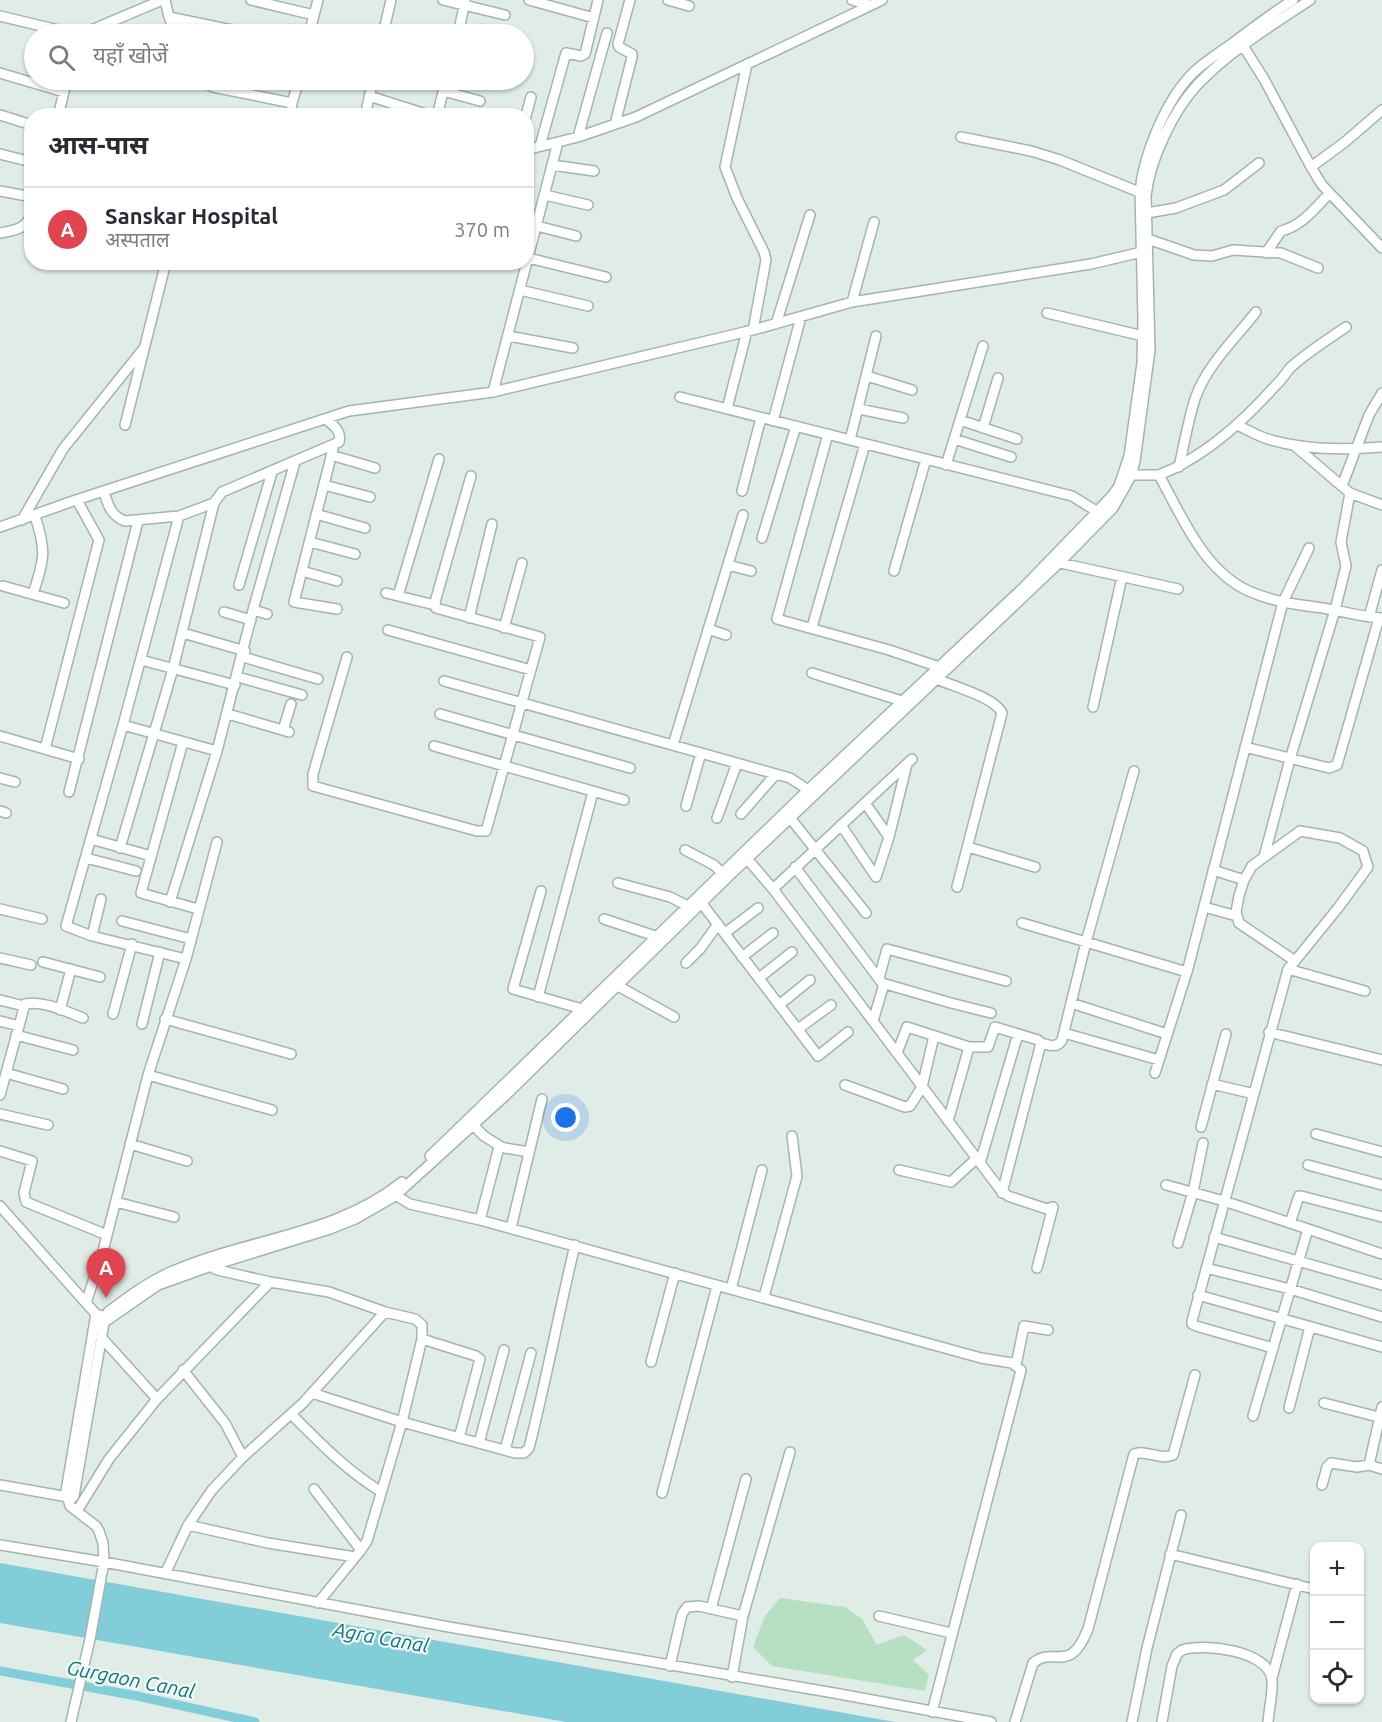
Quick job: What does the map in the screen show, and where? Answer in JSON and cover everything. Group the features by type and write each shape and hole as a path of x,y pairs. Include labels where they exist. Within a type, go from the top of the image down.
{"street":[{"path":"106,24 164,0 172,24"},
{"path":"251,0 314,15"},
{"path":"312,24 318,0"},
{"path":"387,24 391,0"},
{"path":"442,0 465,3 505,15"},
{"path":"529,0 594,18"},
{"path":"540,146 566,53 581,56 585,54 598,0"},
{"path":"615,124 632,57 632,54 619,47 618,44 630,0"},
{"path":"668,0 689,6"},
{"path":"852,0 869,5"},
{"path":"534,148 578,137 636,117 882,0"},
{"path":"1055,562 1127,476 1143,336 1145,251 1148,238 1143,193 1158,152 1186,100 1198,84 1241,42 1293,0"},
{"path":"1282,7 1310,0"},
{"path":"462,24 465,3"},
{"path":"0,16 33,24"},
{"path":"169,17 203,24"},
{"path":"578,137 607,33"},
{"path":"71,1722 90,1639 104,1562 103,1543 99,1531 96,1526 70,1506 66,1491 98,1321 157,1279 209,1262 330,1229 362,1216 392,1194 523,1073 579,1016 619,981 901,706 1113,508 1138,443 1150,350 1142,172 1149,151 1177,94 1192,74 1241,42"},
{"path":"1241,42 1264,79 1311,167 1329,194 1382,248"},
{"path":"727,409 750,331 766,260 725,167 747,64"},
{"path":"0,73 24,80"},
{"path":"57,90 64,92 60,108"},
{"path":"228,90 291,103"},
{"path":"291,108 295,90"},
{"path":"367,108 370,90"},
{"path":"439,108 444,90"},
{"path":"456,90 480,101"},
{"path":"1177,94 1186,100"},
{"path":"369,96 395,108"},
{"path":"528,108 531,97"},
{"path":"1311,167 1382,110"},
{"path":"0,115 24,122"},
{"path":"961,137 1031,151 1143,193"},
{"path":"534,237 558,142"},
{"path":"0,154 24,160"},
{"path":"1147,213 1176,208 1224,190 1259,163"},
{"path":"552,165 594,171"},
{"path":"0,191 24,196"},
{"path":"1266,253 1281,231 1291,228 1306,218 1329,194"},
{"path":"544,195 588,205"},
{"path":"776,324 810,215"},
{"path":"852,302 874,222"},
{"path":"0,233 24,226"},
{"path":"537,226 576,236"},
{"path":"1148,238 1194,255 1212,256 1233,250 1281,253 1318,268"},
{"path":"0,528 77,500 349,411 493,392 750,331 852,302 1091,264 1145,251"},
{"path":"534,259 606,277"},
{"path":"125,425 164,270"},
{"path":"493,392 525,270"},
{"path":"520,290 588,306"},
{"path":"1179,467 1200,386 1213,364 1256,312"},
{"path":"1047,313 1143,336"},
{"path":"773,421 801,317"},
{"path":"1127,476 1159,475 1179,467 1237,426 1277,385 1289,369 1313,349 1346,327"},
{"path":"508,336 573,348"},
{"path":"850,440 876,336"},
{"path":"946,465 983,346"},
{"path":"22,520 63,449 144,348"},
{"path":"867,376 912,390"},
{"path":"983,428 998,378"},
{"path":"1264,857 1346,566 1341,542 1346,490 1356,449 1369,414 1382,393"},
{"path":"680,397 1072,496 1098,512"},
{"path":"859,409 903,418"},
{"path":"742,491 761,418"},
{"path":"120,848 183,633 214,503 222,492 339,442 337,428 326,419"},
{"path":"960,420 1017,439"},
{"path":"762,538 796,426"},
{"path":"1237,426 1269,440 1295,446 1356,449 1382,447"},
{"path":"828,434 777,619 812,627 943,668"},
{"path":"954,439 1011,457"},
{"path":"812,627 865,444"},
{"path":"334,445 294,602 337,609"},
{"path":"1295,446 1346,490 1382,505"},
{"path":"331,455 375,468"},
{"path":"398,596 439,459"},
{"path":"894,570 926,459"},
{"path":"170,902 218,751 252,615 295,462"},
{"path":"239,585 272,472"},
{"path":"1159,475 1207,556 1225,577 1250,592 1283,602 1377,617"},
{"path":"435,605 471,476"},
{"path":"324,485 370,497"},
{"path":"104,492 109,508 117,518 125,521 179,516 214,503"},
{"path":"45,749 99,540 77,500"},
{"path":"316,514 365,528"},
{"path":"673,745 743,515"},
{"path":"33,594 43,559 43,542 35,516"},
{"path":"179,516 66,927 92,936 186,959"},
{"path":"69,792 138,521"},
{"path":"469,618 492,524"},
{"path":"310,542 355,554"},
{"path":"1155,1073 1187,972 1283,602 1309,548"},
{"path":"1055,562 1178,589"},
{"path":"504,628 522,563"},
{"path":"728,565 751,571"},
{"path":"1245,747 1329,768 1337,765 1377,640 1382,570"},
{"path":"302,571 337,581"},
{"path":"1093,707 1122,577"},
{"path":"3,586 64,603"},
{"path":"348,657 313,774 313,786 483,831 488,828 540,637 439,610 435,605 386,593"},
{"path":"224,612 267,614"},
{"path":"388,630 531,670"},
{"path":"708,630 726,634"},
{"path":"183,633 318,679"},
{"path":"141,660 173,669 302,695"},
{"path":"901,706 938,679 943,668"},
{"path":"812,673 901,706"},
{"path":"938,679 991,701 1000,707 1002,713 957,887"},
{"path":"444,681 776,774 795,780 813,792"},
{"path":"228,714 286,731 291,704"},
{"path":"440,714 630,768"},
{"path":"123,725 218,751"},
{"path":"0,736 79,759"},
{"path":"183,742 141,893 198,909"},
{"path":"434,746 624,800"},
{"path":"686,806 701,753"},
{"path":"773,889 795,867 909,761 876,877 841,825"},
{"path":"717,818 737,763"},
{"path":"897,1053 907,1028 969,1047 988,1047 995,1027 1041,1043 1055,1046 1060,1044 1134,771"},
{"path":"741,814 776,774"},
{"path":"0,778 15,782"},
{"path":"538,997 593,792"},
{"path":"745,856 791,819 813,792"},
{"path":"865,803 889,837"},
{"path":"791,819 866,913"},
{"path":"1274,1348 1192,1324 1269,1032 1288,969 1295,961 1338,908 1368,867 1363,851 1340,838 1300,831 1252,866 1244,879 1239,896 1237,916 1239,923 1295,961"},
{"path":"91,839 152,856"},
{"path":"86,1303 116,1202 148,1075 186,959 217,842"},
{"path":"968,847 1035,867"},
{"path":"685,850 704,859 725,876"},
{"path":"745,856 773,889 1002,1193 1047,1209 1053,1207 1037,1268"},
{"path":"86,858 136,871"},
{"path":"795,867 882,981 991,1013"},
{"path":"1213,870 1244,879"},
{"path":"618,883 670,897 688,906"},
{"path":"541,891 513,987 515,990 538,997 579,1016"},
{"path":"92,936 101,899"},
{"path":"661,938 688,906 700,901"},
{"path":"700,901 818,1056 848,1032"},
{"path":"1204,907 1237,916"},
{"path":"724,933 758,908"},
{"path":"0,909 42,919"},
{"path":"604,919 661,938"},
{"path":"122,921 191,939"},
{"path":"1022,923 1187,972"},
{"path":"686,963 700,949 718,924"},
{"path":"742,957 773,933"},
{"path":"113,1014 132,945"},
{"path":"873,1021 887,950 1006,981"},
{"path":"142,1024 160,952"},
{"path":"759,978 792,952"},
{"path":"0,958 31,966"},
{"path":"43,962 100,977"},
{"path":"60,1010 71,969"},
{"path":"1288,969 1365,990"},
{"path":"779,1005 810,980"},
{"path":"619,981 674,1017"},
{"path":"0,1000 24,1006 29,1003 83,1018"},
{"path":"1071,1003 1167,1034"},
{"path":"798,1029 831,1005"},
{"path":"0,1095 6,1073 4,1062 18,1031 24,1006"},
{"path":"165,1019 291,1054"},
{"path":"0,1022 18,1031 73,1050"},
{"path":"1269,1032 1382,1060"},
{"path":"1064,1033 1159,1060"},
{"path":"899,1170 951,1182 978,1160 1018,1034"},
{"path":"1201,1127 1226,1034"},
{"path":"844,1085 905,1107 913,1103 922,1087 934,1036"},
{"path":"1002,1193 1041,1043"},
{"path":"948,1121 969,1047"},
{"path":"6,1073 63,1089"},
{"path":"148,1075 272,1110"},
{"path":"1212,1084 1254,1094"},
{"path":"511,1228 542,1099"},
{"path":"0,1114 48,1125"},
{"path":"470,1122 491,1142 529,1152"},
{"path":"1316,1134 1382,1152"},
{"path":"764,1297 797,1176 792,1136"},
{"path":"1178,1243 1193,1192 1203,1143"},
{"path":"130,1144 187,1161"},
{"path":"480,1220 500,1146"},
{"path":"0,1151 32,1161 24,1193 26,1202 107,1235"},
{"path":"1308,1165 1382,1185"},
{"path":"731,1289 762,1170"},
{"path":"1166,1185 1224,1201 1382,1254"},
{"path":"392,1194 410,1204 575,1245 981,1358 1016,1365 1021,1370 932,1712"},
{"path":"1290,1223 1299,1196 1382,1217"},
{"path":"116,1202 174,1217"},
{"path":"0,1206 86,1303 98,1321 102,1336 74,1496 68,1499 0,1485"},
{"path":"1253,1416 1308,1229"},
{"path":"1214,1237 1382,1285"},
{"path":"312,1393 402,1422 524,1453 529,1448 575,1245"},
{"path":"209,1262 218,1270 329,1292 420,1322 423,1328 423,1339 402,1422 367,1541 318,1603"},
{"path":"1206,1268 1290,1289 1382,1317"},
{"path":"651,1362 675,1274"},
{"path":"77,1511 109,1459 157,1399 270,1282"},
{"path":"662,1493 717,1286"},
{"path":"1198,1295 1382,1347"},
{"path":"165,1574 188,1525 212,1490 243,1457 292,1415 385,1312"},
{"path":"1016,1365 1024,1326 1048,1330"},
{"path":"1289,1408 1310,1327"},
{"path":"102,1336 157,1399"},
{"path":"423,1339 480,1359 459,1438"},
{"path":"479,1443 504,1350"},
{"path":"505,1450 531,1353"},
{"path":"183,1370 225,1423 243,1457"},
{"path":"1015,1722 1034,1663 1041,1659 1066,1657 1073,1654 1083,1642 1089,1629 1134,1454 1142,1452 1161,1457 1173,1455 1195,1376"},
{"path":"1324,1403 1381,1418"},
{"path":"1369,1465 1382,1407"},
{"path":"292,1415 340,1463 380,1491"},
{"path":"732,1677 743,1616 790,1452"},
{"path":"1322,1485 1327,1467 1331,1463 1357,1467 1369,1465 1382,1469"},
{"path":"711,1609 746,1479"},
{"path":"314,1489 358,1554"},
{"path":"1132,1722 1181,1515"},
{"path":"188,1525 268,1543 358,1554"},
{"path":"0,1545 991,1722"},
{"path":"1170,1554 1310,1587"},
{"path":"1268,1722 1272,1678 1297,1584"},
{"path":"670,1666 684,1610 693,1606 743,1616"},
{"path":"879,1616 951,1633"},
{"path":"1162,1722 1172,1666 1182,1650 1222,1648 1247,1654 1262,1664 1272,1678"}],"green space":[{"path":"780,1598 845,1607 862,1619 877,1645 904,1635 927,1650 913,1660 929,1675 925,1691 772,1666 753,1647 765,1616"}],"water":[{"name":"Agra Canal","path":"0,1563 895,1722 566,1722 0,1623"}],"waterway":[{"name":"Gurgaon Canal","path":"0,1671 137,1696 255,1722"}],"place":[{"name":"Sanskar Hospital","path":"106,1298"}]}
